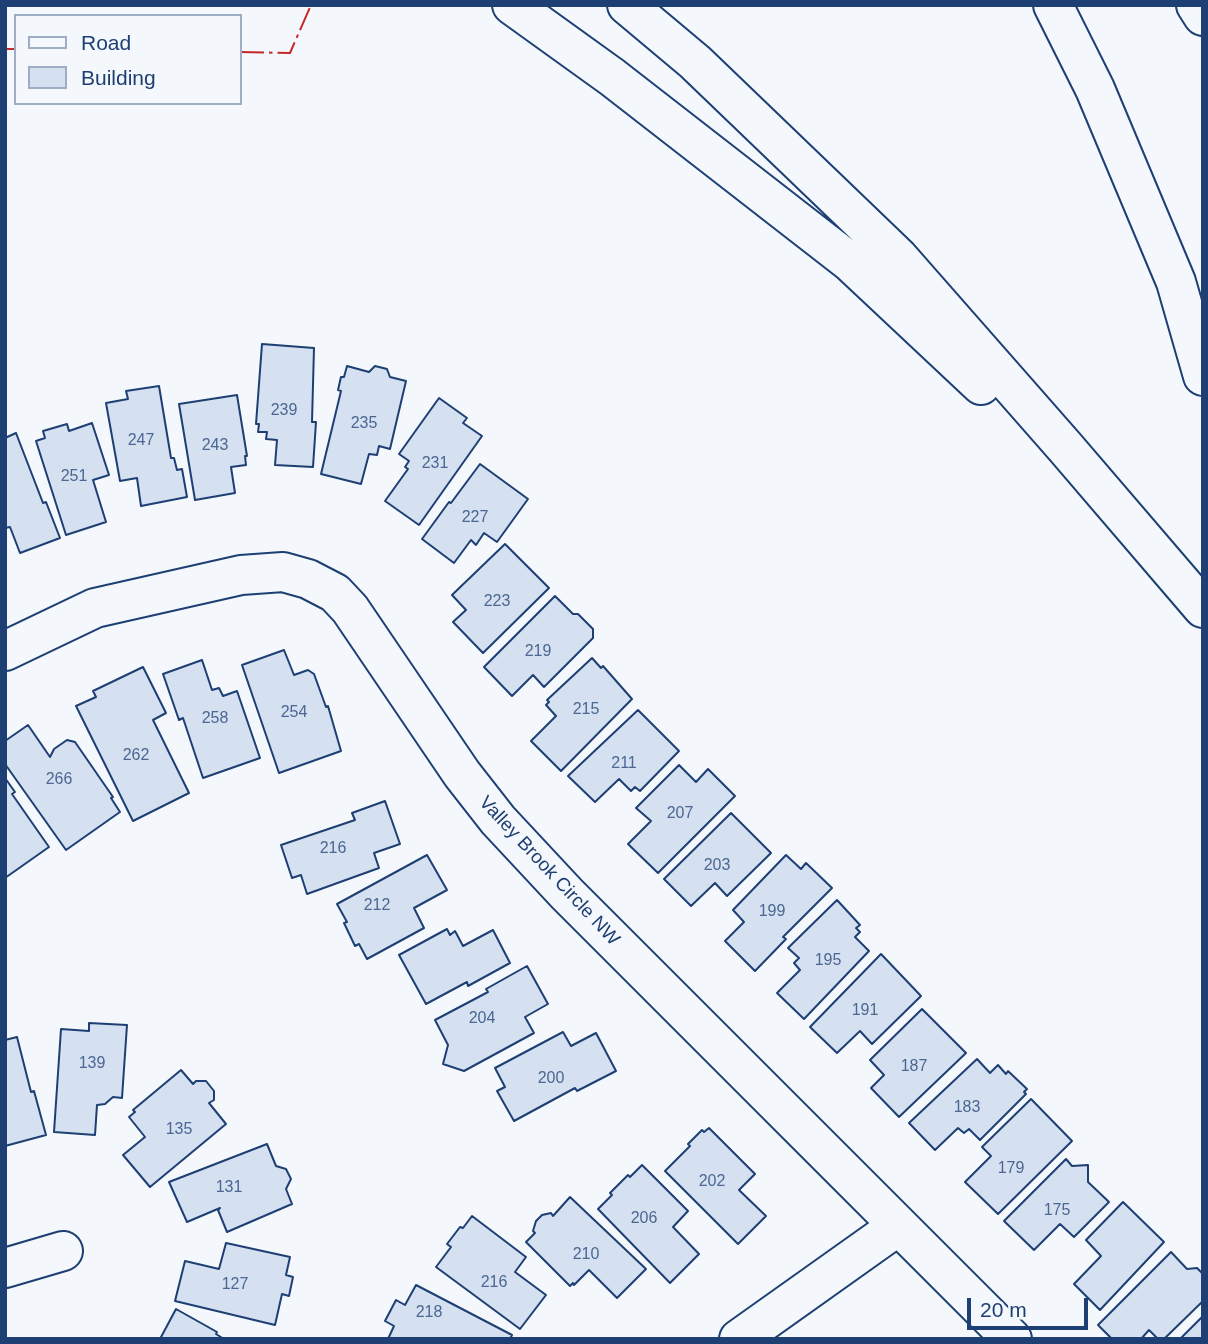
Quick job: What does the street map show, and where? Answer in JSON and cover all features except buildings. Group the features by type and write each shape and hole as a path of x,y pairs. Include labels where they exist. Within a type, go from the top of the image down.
{"main road":[{"path":"512,5 612,77 850,262 1139,532"},
{"path":"627,5 695,62 899,258 1203,608"},
{"path":"1053,5 1095,89 1176,282 1203,376"},
{"path":"1196,5 1203,16"},
{"name":"Valley Brook Circle NW","path":"5,651 95,608 241,575 283,572 308,579 335,593 349,609 462,774 498,820 576,904 1012,1339"},
{"path":"739,1339 898,1226"},
{"path":"5,1268 63,1251"}],"power":[{"path":"242,52 290,53 311,5"},
{"path":"5,49 14,49"}]}
